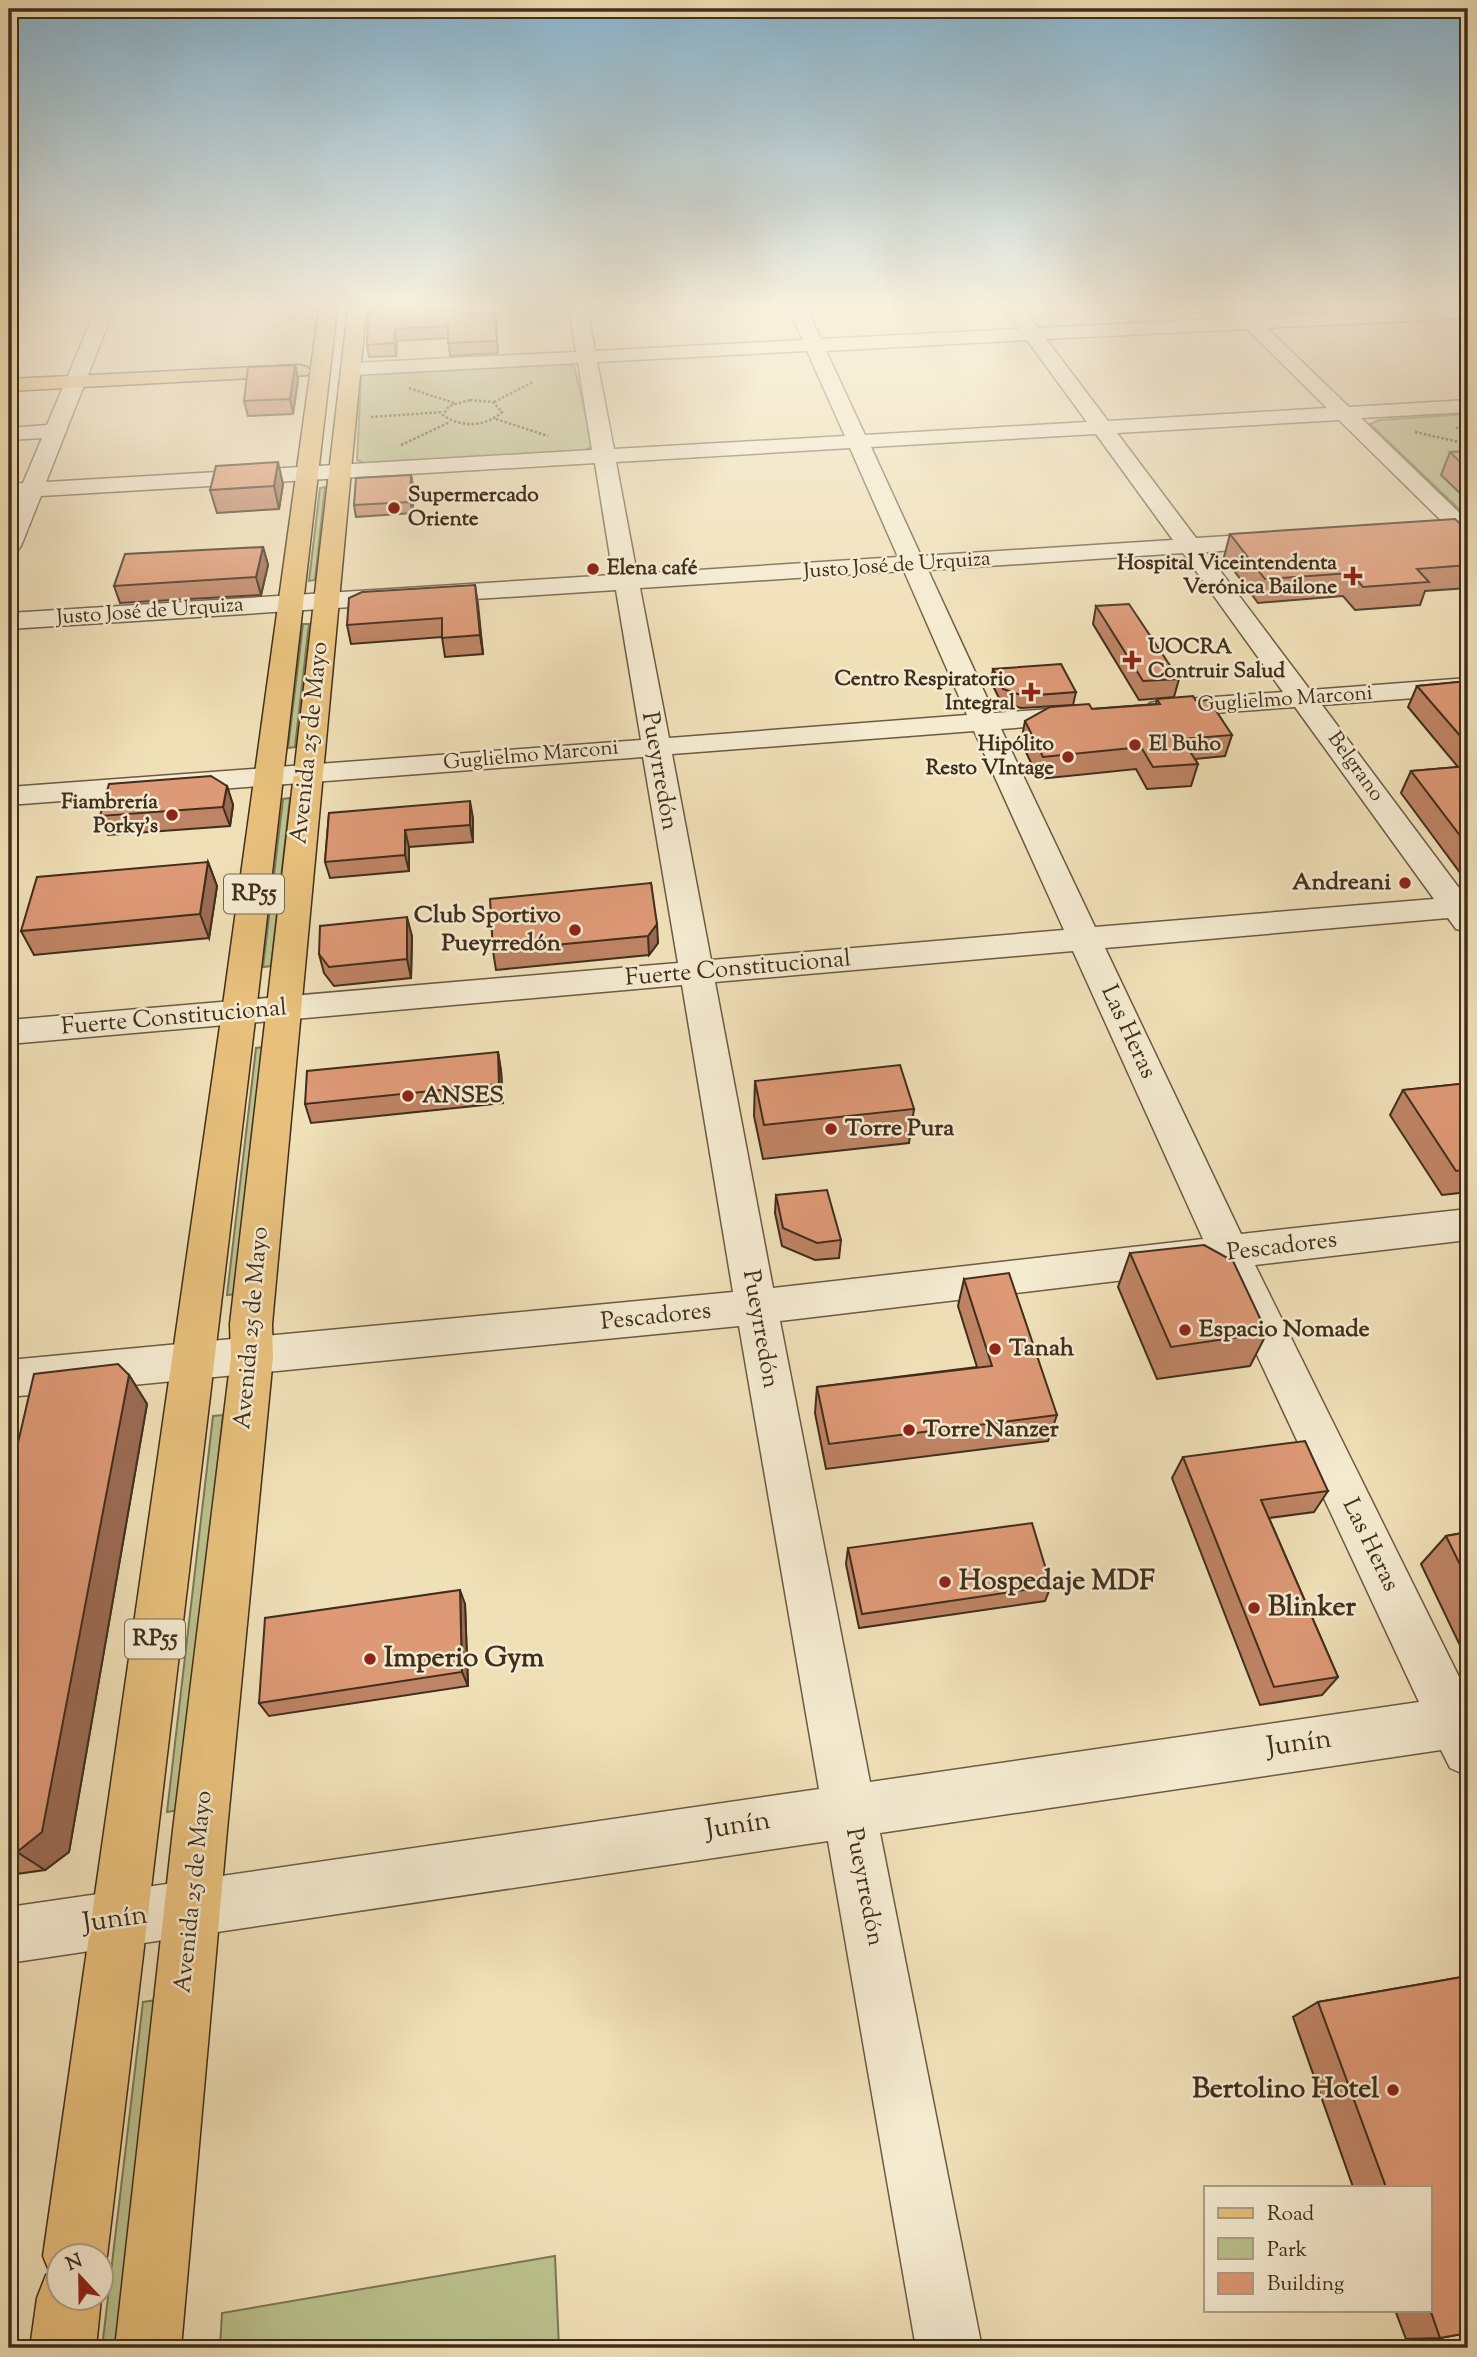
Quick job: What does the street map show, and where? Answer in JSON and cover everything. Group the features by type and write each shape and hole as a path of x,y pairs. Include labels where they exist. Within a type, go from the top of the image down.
{"main road":[{"name":"Avenida 25 de Mayo","path":"77,2242 239,1012 314,419"},
{"name":"Avenida 25 de Mayo","path":"148,2348 252,1357 251,1324 306,774 345,419"},
{"path":"63,2348 67,2312"}],"street":[{"path":"9,545 60,419"},
{"name":"Pueyrredón","path":"596,419 756,1307 949,2348"},
{"name":"Las Heras","path":"849,419 984,722 1230,1254 1464,1731"},
{"name":"Belgrano","path":"1096,419 1464,912"},
{"path":"9,491 1259,419"},
{"path":"1350,419 1466,530"},
{"path":"9,434 55,431"},
{"path":"1431,531 1466,530"},
{"name":"Justo José de Urquiza","path":"9,621 1298,539"},
{"name":"Guglielmo Marconi","path":"269,776 1468,686"},
{"path":"9,796 269,776"},
{"name":"Fuerte Constitucional","path":"9,1032 1085,939 1464,912"},
{"name":"Pescadores","path":"9,1378 756,1307 1230,1254 1468,1224"},
{"name":"Junín","path":"9,1935 192,1910 849,1809 1464,1731"}],"path":[{"path":"448,419 468,424 491,419"},
{"path":"498,419 554,438"},
{"path":"400,445 451,421"},
{"path":"1414,432 1468,444"}],"green space":[{"path":"359,419 587,419 593,446 580,453 371,466 357,460"},
{"path":"1468,419 1468,513 1462,512 1370,424 1379,420"},
{"path":"325,487 315,580 309,581 320,488"},
{"path":"303,624 309,624 295,747 288,748"},
{"path":"290,798 271,966 263,967 283,799"},
{"path":"264,1047 236,1294 227,1295 256,1048"},
{"path":"223,1415 179,1810 167,1812 213,1416"},
{"path":"157,2000 117,2348 102,2348 106,2312 116,2312 115,2242 143,2002"},
{"path":"555,2256 559,2348 220,2348 222,2313"}],"building":[{"path":"1468,451 1468,470 1450,452"},
{"path":"278,462 274,486 210,490 216,466"},
{"path":"411,475 410,502 354,505 356,478"},
{"path":"1455,519 1468,531 1468,565 1417,569 1429,582 1363,587 1351,573 1265,579 1230,534"},
{"path":"263,547 256,577 114,586 125,554"},
{"path":"475,585 480,635 442,638 442,618 347,625 349,598 362,592"},
{"path":"1129,604 1179,679 1143,681 1096,606"},
{"path":"1061,664 1076,692 1024,696 1003,689 993,669"},
{"path":"1468,681 1468,745 1417,686"},
{"path":"1193,696 1196,701 1209,700 1232,735 1182,739 1198,764 1153,767 1141,747 1043,757 1025,721 1050,707 1089,704 1092,709 1160,704 1157,699"},
{"path":"1468,766 1468,846 1411,771"},
{"path":"211,776 227,786 223,807 100,816 109,784"},
{"path":"470,801 470,825 405,830 405,855 325,862 329,813"},
{"path":"208,862 200,914 21,931 37,877"},
{"name":"Club Sportivo Pueyrredón","path":"651,883 657,924 648,936 493,951 490,899"},
{"path":"407,917 407,959 329,967 319,954 320,926"},
{"path":"498,1052 499,1084 305,1104 307,1071"},
{"path":"900,1065 914,1109 764,1125 755,1081"},
{"path":"1468,1083 1468,1169 1456,1171 1403,1090"},
{"path":"827,1190 841,1240 817,1243 783,1228 776,1195"},
{"path":"1204,1245 1233,1261 1267,1333 1171,1347 1130,1253"},
{"path":"1009,1273 1057,1415 829,1444 817,1387 992,1366 964,1279"},
{"path":"118,1364 129,1375 42,1832 17,1852 9,1853 9,1460 14,1460 34,1374"},
{"path":"1305,1441 1328,1491 1261,1500 1338,1677 1274,1687 1183,1457"},
{"name":"Hospedaje MDF","path":"1032,1523 1051,1586 862,1614 848,1548"},
{"path":"1468,1532 1468,1581 1446,1536"},
{"name":"Imperio Gym","path":"460,1590 462,1672 259,1703 265,1618"},
{"name":"Bertolino Hotel","path":"1468,1976 1468,2333 1440,2338 1431,2312 1432,2186 1386,2186 1318,2002"}],"place":[{"name":"Supermercado Oriente","path":"394,508"},
{"name":"Elena café","path":"593,569"},
{"name":"Hospital Viceintendenta Verónica Bailone","path":"1353,576"},
{"name":"UOCRA Contruir Salud","path":"1132,660"},
{"name":"Centro Respiratorio Integral","path":"1031,692"},
{"name":"El Buho","path":"1135,745"},
{"name":"Hipólito Resto VIntage","path":"1068,757"},
{"name":"Fiambrería Porky's","path":"172,815"},
{"name":"Andreani","path":"1405,883"},
{"name":"Club Sportivo Pueyrredón","path":"575,930"},
{"name":"ANSES","path":"408,1096"},
{"name":"Torre Pura","path":"831,1129"},
{"name":"Espacio Nomade","path":"1185,1330"},
{"name":"Tanah","path":"995,1349"},
{"name":"Torre Nanzer","path":"909,1430"},
{"name":"Hospedaje MDF","path":"945,1582"},
{"name":"Blinker","path":"1254,1608"},
{"name":"Imperio Gym","path":"370,1659"},
{"name":"Bertolino Hotel","path":"1393,2090"}]}
